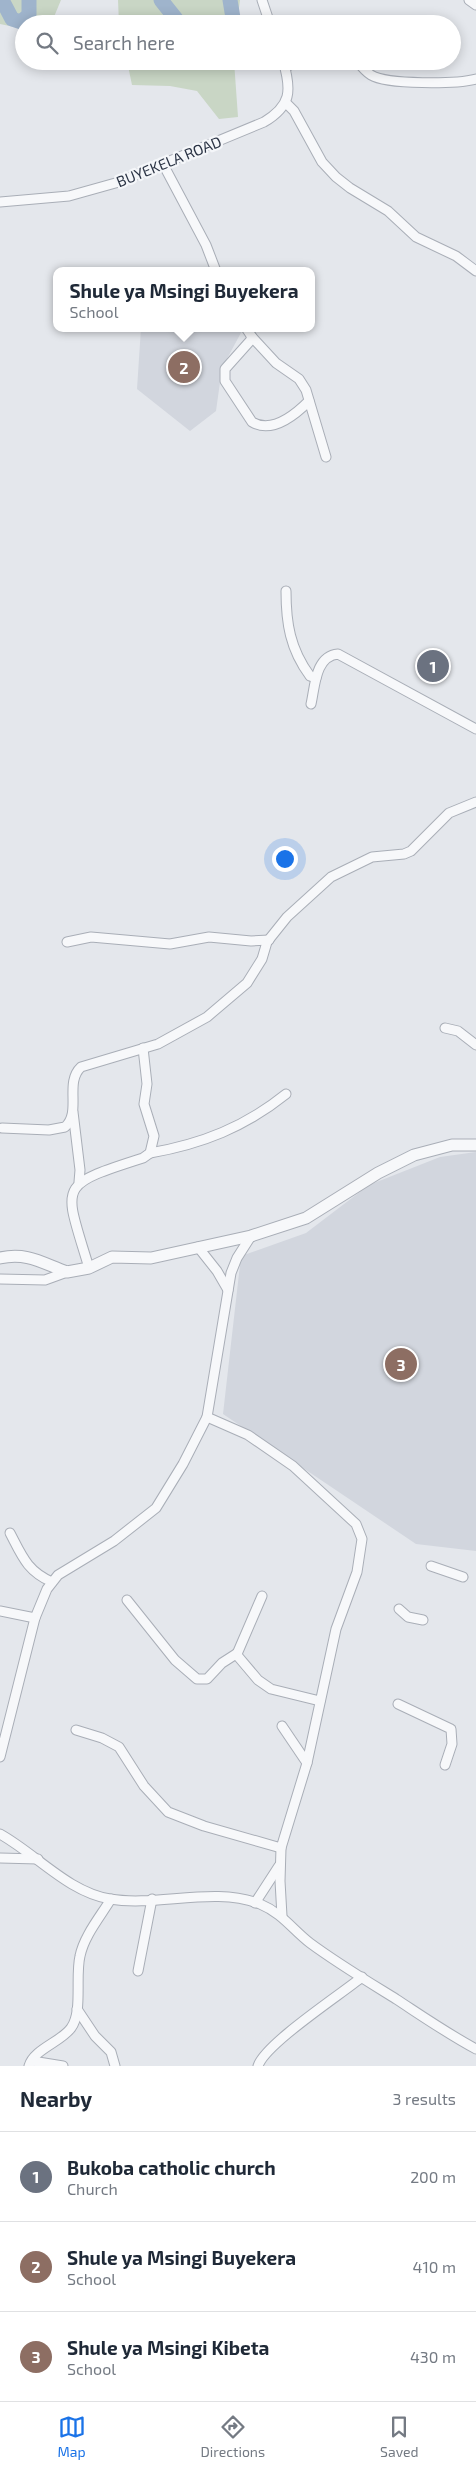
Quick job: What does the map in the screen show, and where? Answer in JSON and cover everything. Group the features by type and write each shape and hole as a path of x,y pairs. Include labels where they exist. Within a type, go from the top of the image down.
{"street":[{"path":"262,0 267,15"},
{"path":"469,0 476,5"},
{"path":"285,70 288,94 286,103 294,111 322,162 336,177 357,193 388,211 416,237 456,256 476,272"},
{"path":"365,70 369,74 387,80 452,83 476,79"},
{"name":"BUYEKELA ROAD","path":"0,202 86,192 119,182 264,122 279,113 286,103"},
{"path":"163,164 206,245 214,267"},
{"path":"249,332 276,363 299,379 309,401 326,457"},
{"path":"252,337 225,369 224,374 225,381 252,422 261,425 288,420 309,401"},
{"path":"286,590 287,622 294,651 310,676 316,678"},
{"path":"311,704 320,666 333,654 344,656 476,729"},
{"path":"2,1128 58,1130 68,1124 72,1106 74,1078 80,1067 144,1048 190,1028 238,992 254,974 269,940 287,917 331,877 372,857 404,854 411,851 449,813 476,802"},
{"path":"68,942 91,937 170,944 209,937 251,942 269,940"},
{"path":"446,1028 458,1031 476,1045"},
{"path":"144,1048 147,1084 144,1104 154,1136 150,1153"},
{"path":"89,1268 70,1205 72,1192 79,1182 106,1169 142,1158 150,1153 184,1147 233,1130 261,1114 286,1094"},
{"path":"72,1106 80,1170 79,1182"},
{"path":"0,1279 45,1280 67,1272 89,1268 112,1257 151,1258 251,1236 306,1218 378,1173 414,1155 452,1145 476,1145"},
{"path":"0,1757 35,1618 52,1582 80,1560 114,1541 156,1508 183,1464 207,1417 228,1290 237,1258 251,1236"},
{"path":"198,1247 213,1265 228,1290"},
{"path":"0,1258 16,1255 24,1256 67,1272"},
{"path":"207,1417 232,1427 273,1451 293,1466 360,1529 362,1545 357,1572 336,1628 308,1763 282,1848 280,1863 282,1916"},
{"path":"10,1533 31,1569 39,1576 52,1582"},
{"path":"431,1566 463,1577"},
{"path":"237,1654 262,1596"},
{"path":"126,1600 175,1660 197,1680 207,1679 233,1654 237,1654"},
{"path":"399,1609 408,1617 423,1620"},
{"path":"0,1611 35,1618"},
{"path":"237,1654 258,1680 271,1689 320,1701"},
{"path":"398,1704 451,1729 452,1744 444,1765"},
{"path":"282,1726 308,1763"},
{"path":"76,1730 102,1738 120,1747 144,1786 168,1812 204,1826 282,1848"},
{"path":"0,1834 92,1895 111,1899 223,1898 256,1902 282,1916 309,1942 449,2034 476,2049"},
{"path":"0,1858 38,1859"},
{"path":"256,1902 280,1863"},
{"path":"30,2063 71,2028 77,2009 77,1970 80,1954 87,1938 111,1899"},
{"path":"138,1971 152,1899"},
{"path":"258,2066 268,2050 283,2036 362,1977"},
{"path":"77,2009 94,2036 111,2052 115,2066"},
{"path":"30,2063 63,2066"}],"shaded area":[{"path":"141,332 241,332 222,368 216,411 190,431 137,389"},
{"path":"476,1152 476,1551 416,1544 223,1414 241,1256 306,1233 369,1185 440,1157"}],"green space":[{"path":"0,0 61,0 55,15 15,15 15,27 0,24"},
{"path":"118,0 240,0 238,15 119,15"},
{"path":"129,70 235,70 238,117 219,119 197,91 170,86 132,85"}],"waterway":[{"path":"2,0 12,19 15,20"},
{"path":"29,0 29,15"},
{"path":"161,0 173,15"},
{"path":"230,0 232,15"}],"place":[{"name":"Shule ya Msingi Buyekera","path":"184,367"},
{"name":"Bukoba catholic church","path":"433,666"},
{"name":"Shule ya Msingi Kibeta","path":"401,1364"}]}
